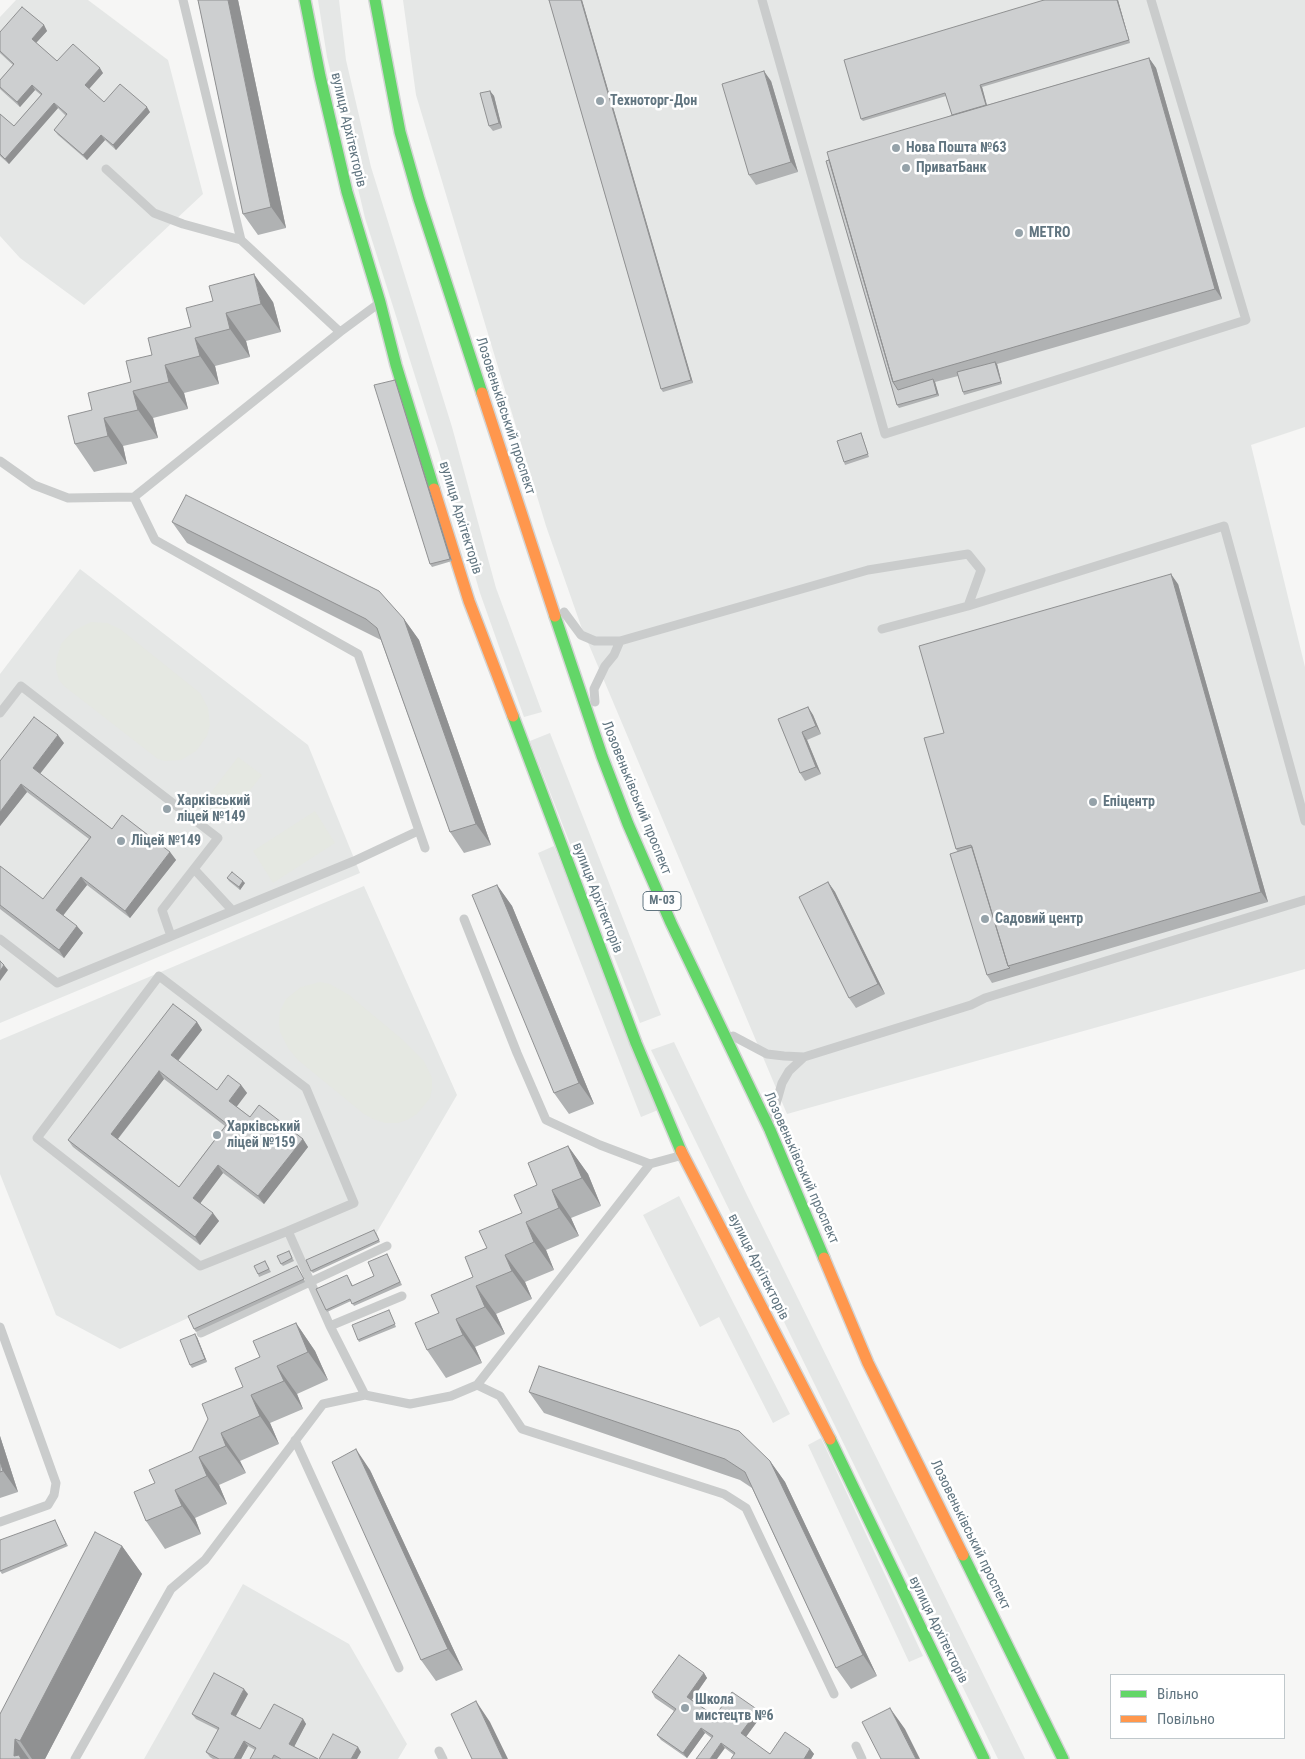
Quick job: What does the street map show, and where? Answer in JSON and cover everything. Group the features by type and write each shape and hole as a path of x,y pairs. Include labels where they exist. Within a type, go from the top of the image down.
{"main road":[{"name":"вулиця Архітекторів","path":"305,0 320,76 347,192 380,302 396,365 469,601 632,1034 683,1155 827,1432 984,1759"},
{"name":"Лозовеньківський проспект","path":"375,0 400,132 422,209 585,710 628,824 671,923 770,1130 868,1363 1063,1759"}],"lane":[{"path":"182,0 241,240"},
{"path":"762,0 885,434 1246,320 1151,0"},
{"path":"106,169 154,213 183,224 241,240 340,332"},
{"path":"0,461 34,485 68,498 134,497 380,302"},
{"path":"134,497 155,540 358,654 424,848"},
{"path":"882,629 968,606 1224,526 1305,821"},
{"path":"527,532 538,541 563,610 581,634 595,641 620,640 868,570 968,554 981,570 968,606"},
{"path":"620,640 614,655 605,666 594,688 595,711 626,793 628,824"},
{"path":"0,713 21,686 218,838 162,910 171,936"},
{"path":"0,939 57,983 354,861 418,831"},
{"path":"194,869 232,910"},
{"path":"720,1028 767,1054 804,1057 986,998 1305,900"},
{"path":"464,918 517,1053 546,1120 600,1145 650,1164 683,1155"},
{"path":"159,976 306,1088 354,1203 288,1231 200,1266 37,1138 159,976"},
{"path":"770,1130 782,1083 789,1071 804,1057"},
{"path":"75,1759 170,1589 205,1560 323,1404 365,1395 410,1404 451,1396 477,1385 650,1164"},
{"path":"288,1231 330,1326 365,1395"},
{"path":"201,1332 387,1246"},
{"path":"330,1326 402,1296"},
{"path":"0,1327 56,1483 54,1494 48,1505 0,1522"},
{"path":"477,1385 500,1396 522,1429 724,1494 746,1508 834,1694"},
{"path":"295,1440 399,1668"},
{"path":"856,1746 862,1759"}],"shaded area":[{"path":"16,0 88,0 168,60 203,194 84,305 20,258 0,236 0,17"},
{"path":"318,0 339,0 346,60 371,167 452,427 496,588 542,712 524,717 480,593 439,452 365,218 327,57"},
{"path":"403,0 1305,0 1305,427 1251,445 1305,667 1305,969 787,1114 581,626 546,526 416,95"},
{"name":"Харківський ліцей №149","path":"80,569 308,745 360,873 0,1023 0,674"},
{"path":"91,622 107,623 120,629 200,693 208,708 210,725 207,736 196,751 181,760 165,761 158,759 64,686 59,680 56,661 61,644 73,631"},
{"path":"550,733 661,1015 640,1023 530,741"},
{"path":"238,757 262,775 226,821 203,803"},
{"path":"315,811 335,843 273,883 253,851"},
{"path":"554,846 658,1110 641,1117 538,853"},
{"name":"Харківський ліцей №159","path":"364,886 457,1095 377,1232 120,1349 56,1315 0,1174 0,1040"},
{"path":"320,982 330,984 349,995 403,1040 424,1061 432,1078 432,1089 430,1098 417,1114 398,1123 386,1123 373,1119 364,1114 298,1060 288,1048 280,1032 280,1011 286,999 301,987"},
{"path":"674,1042 746,1193 1025,1759 998,1759 651,1050"},
{"path":"679,1196 790,1414 773,1423 719,1317 700,1327 643,1215"},
{"path":"821,1438 923,1656 909,1662 808,1445"},
{"path":"243,1584 349,1644 407,1744 398,1759 144,1759"}],"building":[{"path":"198,0 228,0 271,207 243,214"},
{"path":"549,0 581,0 691,380 661,389"},
{"path":"1044,0 1117,0 1129,40 980,85 986,105 952,115 945,93 861,119 844,60"},
{"path":"22,7 44,25 32,39 57,61 73,44 100,68 85,85 104,102 120,84 147,107 113,145 101,135 83,155 54,130 67,114 54,103 5,159 0,154 0,114 14,126 42,94 32,85 17,102 0,87 0,80 14,64 0,51 0,32"},
{"name":"METRO","path":"1149,58 1215,289 893,382 827,152"},
{"path":"764,71 791,162 749,175 722,84"},
{"path":"490,91 499,123 489,126 480,93"},
{"path":"829,160 893,382 898,390 933,379 937,394 897,405 826,161"},
{"path":"254,274 261,304 226,313 230,329 195,338 200,356 165,365 169,382 133,391 138,410 104,418 108,436 75,444 68,416 92,410 88,393 131,382 126,361 152,355 148,338 191,327 186,308 213,301 209,286"},
{"path":"995,362 1001,382 963,392 957,372"},
{"path":"395,380 450,559 430,564 374,385"},
{"path":"861,433 868,454 844,462 837,441"},
{"path":"186,495 379,591 404,619 476,824 450,832 377,628 366,619 172,522"},
{"name":"Епіцентр","path":"1171,574 1261,892 1008,966 971,845 956,849 924,738 944,733 919,646"},
{"path":"808,707 816,726 802,732 816,767 800,773 778,719"},
{"name":"Ліцей №149","path":"34,717 58,735 33,768 112,829 122,815 170,852 125,911 81,877 56,910 77,926 59,950 0,905 0,866 43,899 91,837 21,784 0,812 0,761"},
{"name":"Садовий центр","path":"972,847 1010,968 987,975 950,854"},
{"path":"232,872 243,881 239,887 227,878"},
{"path":"828,882 878,984 849,998 799,897"},
{"path":"497,885 579,1083 554,1093 472,895"},
{"path":"0,961 4,965 0,971"},
{"path":"173,1004 197,1022 171,1055 217,1090 228,1075 241,1085 229,1101 250,1117 259,1105 303,1139 258,1196 218,1165 193,1198 213,1213 195,1237 68,1140","holes":["159,1071 227,1124 179,1187 111,1134"]},
{"path":"568,1146 582,1178 552,1190 559,1208 526,1222 534,1242 505,1255 512,1271 476,1286 485,1307 456,1319 463,1335 427,1350 415,1323 439,1313 431,1295 473,1277 465,1257 487,1248 479,1231 522,1213 514,1195 537,1185 528,1163"},
{"path":"374,1230 379,1240 311,1271 306,1260"},
{"path":"289,1251 292,1258 281,1264 277,1256"},
{"path":"387,1254 400,1282 352,1304 350,1299 326,1310 316,1289 347,1275 352,1286 374,1276 368,1262"},
{"path":"265,1261 269,1269 258,1274 254,1266"},
{"path":"297,1266 304,1279 194,1329 188,1316"},
{"path":"389,1310 395,1324 358,1340 352,1325"},
{"path":"296,1323 308,1352 277,1366 284,1381 251,1395 260,1416 221,1433 226,1446 199,1457 207,1476 175,1490 182,1506 146,1521 134,1492 155,1483 149,1470 192,1451 208,1419 202,1404 243,1387 235,1368 260,1357 253,1341"},
{"path":"195,1334 205,1359 190,1365 180,1340"},
{"path":"539,1366 739,1431 770,1461 863,1655 836,1668 745,1472 725,1459 529,1392"},
{"path":"356,1449 448,1649 421,1660 332,1462"},
{"path":"0,1461 3,1471 0,1472"},
{"path":"55,1520 66,1544 0,1571 0,1540"},
{"path":"95,1532 122,1546 20,1741 15,1739 14,1756 19,1755 21,1759 0,1759 0,1714"},
{"name":"Школа мистецтв №6","path":"679,1655 704,1673 687,1697 715,1716 732,1692 758,1710 741,1733 770,1754 785,1732 810,1749 804,1759 731,1759 735,1753 721,1743 710,1759 696,1759 713,1736 701,1728 683,1753 657,1735 676,1709 652,1692"},
{"path":"214,1673 244,1689 231,1714 260,1729 274,1704 303,1719 289,1744 318,1759 281,1759 274,1755 272,1759 250,1759 256,1748 244,1741 234,1759 219,1759 206,1752 219,1728 192,1714"},
{"path":"476,1701 503,1759 472,1759 451,1714"},
{"path":"890,1708 916,1759 881,1759 862,1722"},
{"path":"333,1734 358,1747 351,1759 319,1759"}],"traffic: fast":[{"path":"305,0 320,76 347,192 380,302 396,365 434,489"},
{"path":"375,0 400,132 419,199 482,393"},
{"path":"555,616 602,756 628,824 671,923 770,1130 824,1258"},
{"path":"513,716 636,1043 681,1151"},
{"path":"830,1439 984,1759"},
{"path":"963,1555 1063,1759"}],"traffic: slow":[{"path":"482,393 555,616"},
{"path":"434,489 469,601 513,716"},
{"path":"681,1151 830,1439"},
{"path":"824,1258 868,1363 963,1555"}],"place":[{"name":"Техноторг-Дон","path":"600,101"},
{"name":"Нова Пошта №63","path":"896,148"},
{"name":"ПриватБанк","path":"906,168"},
{"name":"METRO","path":"1019,233"},
{"name":"Епіцентр","path":"1093,802"},
{"name":"Харківський ліцей №149","path":"167,809"},
{"name":"Ліцей №149","path":"121,841"},
{"name":"Садовий центр","path":"985,919"},
{"name":"Харківський ліцей №159","path":"217,1135"},
{"name":"Школа мистецтв №6","path":"685,1708"}]}
